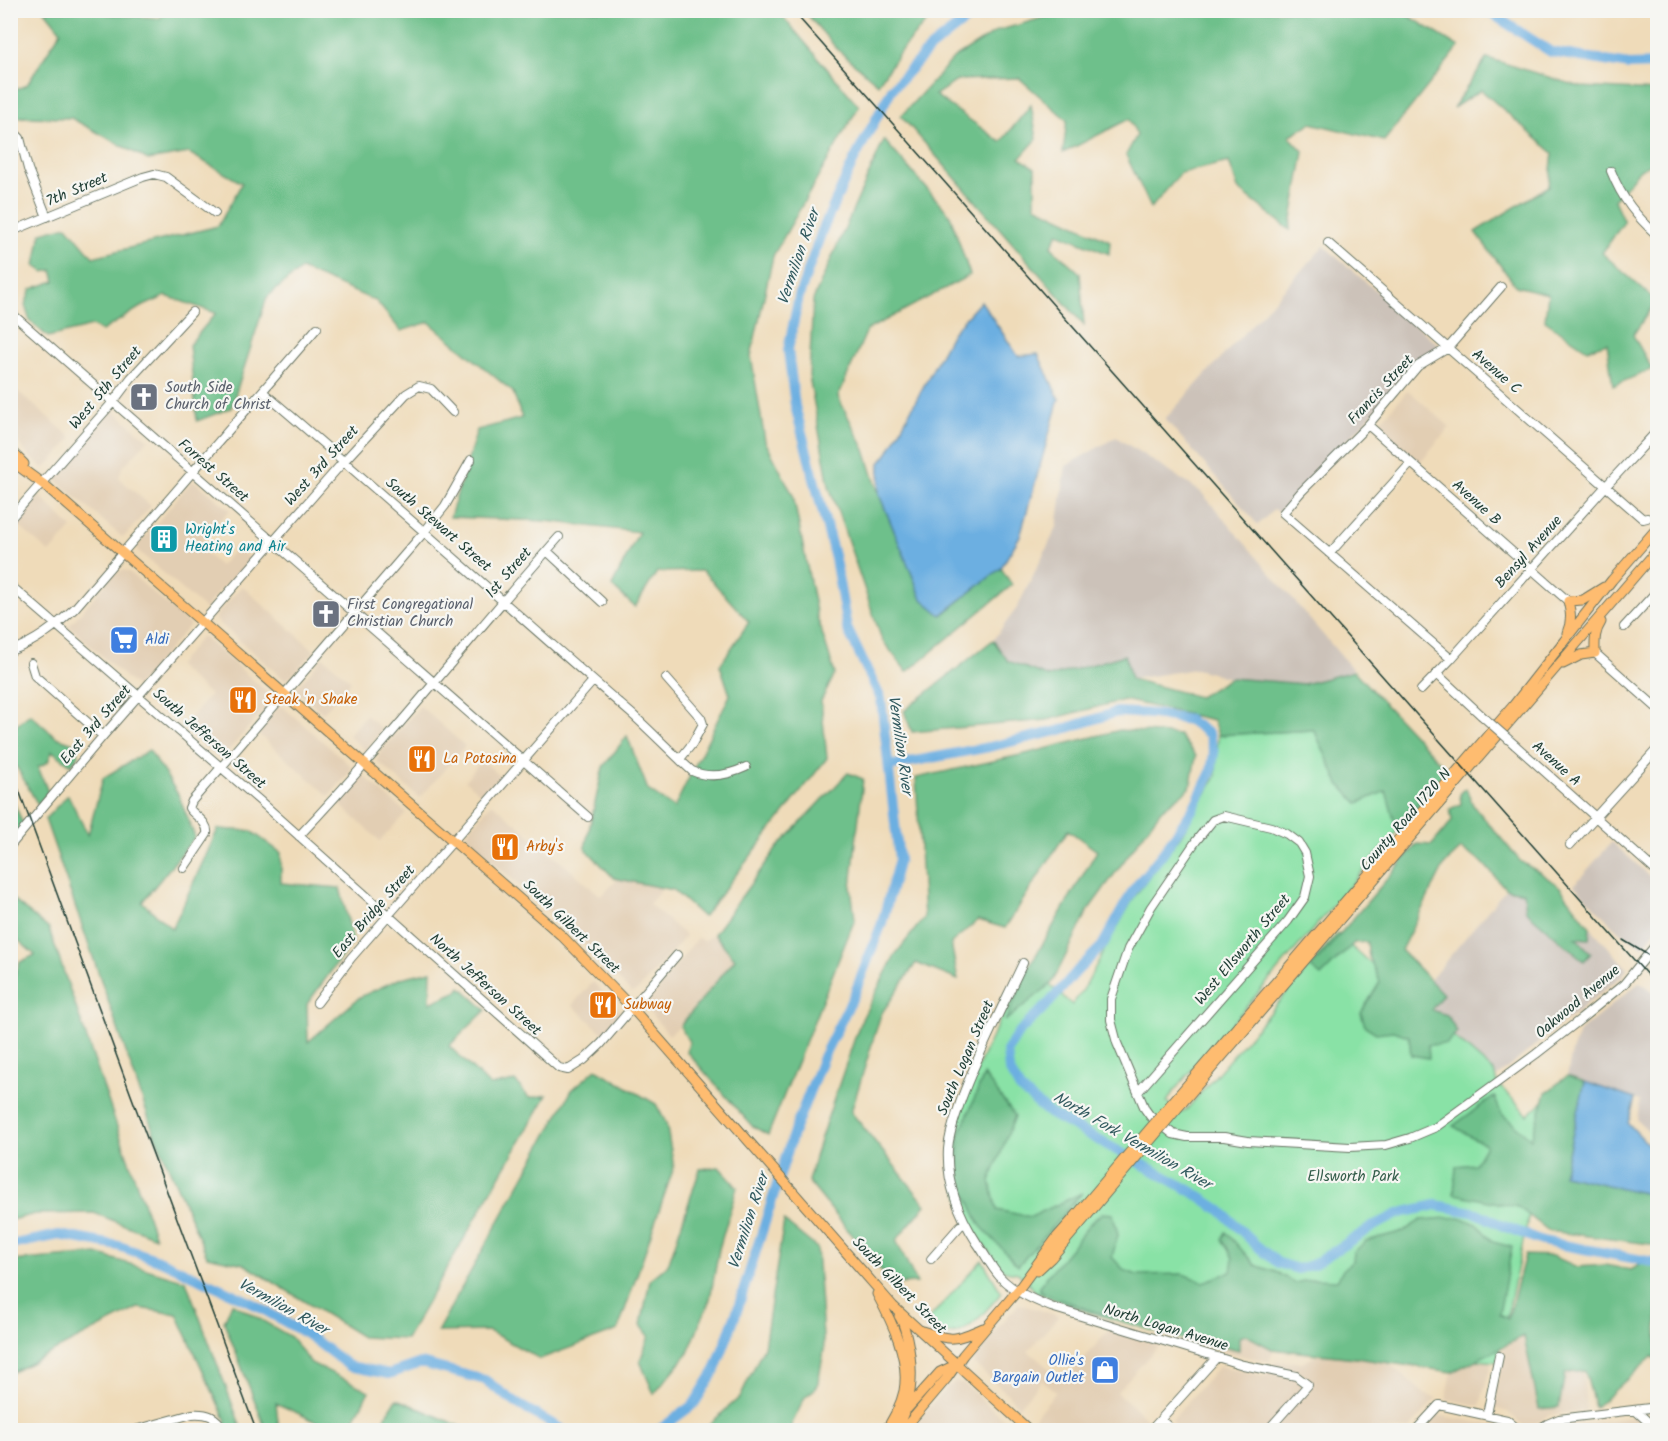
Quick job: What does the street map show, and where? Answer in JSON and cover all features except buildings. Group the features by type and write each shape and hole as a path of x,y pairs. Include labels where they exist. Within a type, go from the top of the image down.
{"main road":[{"name":"South Gilbert Street","path":"10,450 42,483 562,936 632,1008 871,1281 890,1309 918,1330 1029,1431"},
{"name":"South Gilbert Street","path":"10,460 42,483"},
{"path":"1562,646 1571,623 1568,601 1588,598 1612,580 1658,526"},
{"name":"County Road 1720 N","path":"1173,1108 1658,549"},
{"name":"County Road 1720 N","path":"1173,1108 1455,775 1562,646 1612,580"},
{"path":"1556,668 1581,655 1594,653 1596,631 1615,599"},
{"path":"908,1429 955,1364 1018,1290 1058,1237 1077,1222 1173,1108"},
{"path":"889,1430 901,1421 909,1399 912,1381 904,1323 890,1309"},
{"path":"889,1430 904,1390 905,1375 904,1360 890,1309"},
{"path":"918,1330 945,1339 953,1339 985,1327"},
{"path":"904,1413 940,1372 955,1364"}],"street":[{"path":"10,128 20,138 28,169 47,217"},
{"path":"1611,171 1636,216 1658,236"},
{"name":"7th Street","path":"10,232 154,174 166,177 215,213"},
{"name":"Avenue C","path":"1328,243 1643,519 1647,518"},
{"name":"Francis Street","path":"1330,553 1283,513 1368,424 1418,366 1448,348 1501,287"},
{"name":"Forrest Street","path":"10,312 588,817"},
{"name":"West 5th Street","path":"10,519 113,402 131,378 192,312"},
{"path":"10,651 39,637 75,608 317,328"},
{"name":"West 3rd Street","path":"203,623 344,460 406,394 419,386 431,389 453,412"},
{"name":"South Stewart Street","path":"263,392 344,460 633,715 692,771 701,775 723,776 746,767"},
{"name":"Avenue B","path":"1368,424 1568,601"},
{"name":"Bensyl Avenue","path":"1421,690 1658,430"},
{"path":"184,868 208,829 189,808 192,801 445,506 471,460"},
{"path":"1411,463 1330,553 1451,659"},
{"name":"1st Street","path":"299,836 366,764 559,537"},
{"path":"547,551 602,602"},
{"name":"South Jefferson Street","path":"10,585 221,766 387,916"},
{"path":"1624,627 1658,590"},
{"name":"East 3rd Street","path":"10,846 203,623"},
{"path":"1594,653 1658,709"},
{"path":"31,663 35,676 104,736"},
{"name":"Avenue A","path":"1437,674 1658,873"},
{"path":"666,678 701,718 703,724 680,759"},
{"name":"East Bridge Street","path":"317,1003 351,957 593,681"},
{"path":"1570,845 1658,748"},
{"name":"West Ellsworth Street","path":"1138,1092 1288,921 1305,897 1310,876 1305,853 1299,843 1287,834 1271,827 1224,816 1213,820 1196,841 1151,907 1128,949 1111,999 1111,1020 1141,1102 1150,1116 1173,1134 1187,1137 1224,1137 1248,1141 1350,1147 1386,1145 1436,1127 1536,1054"},
{"name":"North Jefferson Street","path":"387,916 559,1068 568,1070 584,1060 632,1008"},
{"name":"Oakwood Avenue","path":"1536,1054 1624,984 1658,942"},
{"path":"632,1008 677,955"},
{"name":"South Logan Street","path":"1018,1290 1001,1277 965,1224 957,1206 950,1177 948,1148 953,1123 966,1087 1023,963"},
{"path":"931,1259 960,1226 965,1224"},
{"name":"North Logan Avenue","path":"1018,1290 1028,1298 1051,1307 1243,1365 1296,1376 1308,1385 1268,1431"},
{"path":"1487,1414 1499,1356"},
{"path":"1150,1431 1217,1357"},
{"path":"1416,1431 1439,1405 1508,1420 1519,1431"},
{"path":"1538,1431 1559,1419 1658,1407"},
{"path":"1635,1410 1658,1431"},
{"path":"135,1431 192,1414 209,1415 219,1422 223,1431"},
{"path":"1161,1420 1172,1431"}],"shaded area":[{"path":"1324,246 1439,345 1415,364 1362,425 1278,513 1274,509 1258,525 1165,419"},
{"path":"14,388 72,438 44,468 30,457 11,434 11,392"},
{"path":"1408,390 1450,427 1419,463 1379,429 1378,424"},
{"path":"112,409 148,440 123,467 119,476 151,506 122,537 55,479"},
{"path":"1116,437 1201,492 1354,671 1304,684 1230,678 1196,669 1131,679 1125,655 1049,677 1008,661 993,640 1017,608 1057,527 1066,466"},
{"path":"191,482 196,482 230,510 197,546 220,566 237,547 251,560 234,578 232,577 205,609 137,550 138,545"},
{"path":"40,496 72,528 50,553 14,522 33,498"},
{"path":"123,570 129,572 190,625 136,687 69,626 114,574"},
{"path":"242,586 315,651 285,680 216,620 217,614"},
{"path":"201,637 204,637 271,696 271,702 222,758 214,755 183,727 210,695 177,666"},
{"path":"323,657 351,681 323,713 297,691 298,686"},
{"path":"420,706 465,746 420,798 377,761 379,754"},
{"path":"278,707 283,707 351,766 351,771 329,796 256,732"},
{"path":"366,715 383,730 365,750 348,735"},
{"path":"482,760 501,777 484,797 465,780"},
{"path":"364,776 406,813 380,841 337,802 358,778"},
{"path":"492,803 601,896 618,879 663,888 649,904 686,936 637,991 632,993 565,926 466,838 467,832"},
{"path":"1612,842 1657,883 1657,928 1643,947 1613,926 1574,885"},
{"path":"1506,889 1525,892 1576,937 1589,939 1590,927 1627,968 1623,975 1495,1078 1494,1072 1453,1036 1457,1031 1430,1010 1430,980"},
{"path":"714,934 735,959 680,1026 669,1035 645,1007 697,938 704,941"},
{"path":"593,982 620,1010 619,1016 604,1034 572,1005"},
{"path":"1640,982 1657,994 1657,1139 1637,1120 1640,1101 1567,1076 1579,1032"},
{"path":"1019,1304 1059,1316 1028,1351 1064,1381 1109,1330 1159,1345 1117,1392 1149,1421 1140,1430 1042,1430 1031,1421 1056,1392 1042,1380 1018,1407 1007,1393 974,1362 974,1354"},
{"path":"1223,1328 1278,1342 1269,1361 1223,1352 1214,1349"},
{"path":"1524,1336 1557,1372 1583,1369 1586,1410 1549,1415 1529,1428 1523,1426 1508,1412 1492,1407 1505,1345"},
{"path":"1333,1348 1379,1355 1426,1395 1437,1398 1408,1430 1182,1430 1171,1421 1219,1366 1265,1376 1276,1362 1303,1362"},
{"path":"1481,1358 1492,1359 1480,1406 1446,1399 1452,1372"},
{"path":"956,1381 965,1385 1016,1430 923,1430 915,1423 947,1387"},
{"path":"1437,1415 1503,1427 1507,1430 1424,1430"},
{"path":"1635,1417 1650,1430 1590,1430 1587,1427 1584,1430 1546,1430 1548,1428"}],"green space":[{"path":"167,10 778,11 859,106 773,256 751,356 765,441 793,495 817,617 835,674 821,701 827,758 703,917 673,890 614,878 585,848 603,767 627,736 648,790 674,808 730,695 720,665 749,622 703,571 657,572 635,607 612,586 639,532 546,521 450,517 477,430 522,418 513,392 429,322 401,331 376,301 301,269 267,297 231,408 197,421 189,345 216,313 166,296 139,308 102,331 92,326 48,337 30,321 25,305 31,289 55,281 52,270 44,272 35,266 41,233 67,226 93,257 218,226 242,183 189,153 148,160 71,118 19,117 11,119 11,91 27,85 61,31 45,11 106,11 107,14 160,18"},
{"path":"1070,10 1401,11 1459,47 1384,141 1311,123 1289,136 1304,152 1290,230 1238,189 1229,162 1181,173 1151,208 1126,155 1137,135 1129,119 1063,153 1067,120 1019,78 958,80 935,95 1001,142 1031,105 1037,139 1020,158 1035,168 1035,206 1110,241 1109,254 1058,233 1051,247 1080,273 1084,325 901,116 954,58 997,31"},
{"path":"804,11 936,11 902,49 878,84 838,50"},
{"path":"1487,58 1581,87 1657,91 1657,162 1640,169 1614,200 1624,222 1602,253 1656,301 1633,335 1652,369 1613,386 1607,343 1587,349 1545,321 1548,294 1516,286 1475,232 1549,186 1553,153 1481,90 1453,108"},
{"path":"884,140 950,215 970,275 867,330 838,397 865,450 879,494 922,599 942,615 1001,568 1012,585 907,672 882,640 829,486 809,376 813,300"},
{"path":"993,640 1008,661 1049,677 1125,655 1131,679 1199,697 1230,678 1304,684 1354,671 1447,770 1396,827 1386,791 1358,803 1339,784 1314,730 1218,735 1213,720 1124,700 1047,720 912,732 904,711"},
{"path":"30,714 56,737 74,743 79,755 71,765 52,751 48,762 38,767 48,792 38,805 15,764 11,749 11,730"},
{"path":"1120,730 1179,735 1196,756 1190,788 1161,810 1089,909 1052,983 1005,1021 1032,962 1097,851 1068,830 1005,928 978,920 951,943 958,980 916,963 881,1014 851,1112 926,1205 896,1240 917,1283 892,1284 808,1181 860,1023 895,955 924,918 916,778"},
{"name":"Ellsworth Park","path":"1314,730 1367,752 1423,801 1173,1092 1167,1102 1180,1113 1187,1109 1337,934 1494,1072 1497,1083 1528,1115 1556,1090 1497,1362 1278,1342 1223,1328 1214,1349 1212,1345 1181,1339 1088,1312 1037,1293 1018,1273 1005,1271 1000,1267 974,1229 959,1197 952,1154 955,1129 974,1076 1028,965 1072,1005 1083,990 1135,896 1182,834 1216,776 1218,735"},
{"path":"149,750 178,794 195,837 142,902 172,929 218,829 251,831 281,853 281,883 340,888 353,941 307,1004 308,1042 360,997 401,978 431,971 430,1003 458,991 461,987 486,1010 449,1046 490,1086 515,1081 529,1098 547,1095 406,1339 362,1337 244,1264 207,1256 154,1133 45,819 68,795 88,835 103,778"},
{"path":"848,773 863,779 851,887 855,919 768,1135 752,1126 687,1052 689,1042 680,1026 735,959 714,934 777,848"},
{"path":"1466,788 1473,805 1521,862 1560,887 1590,927 1589,939 1576,938 1591,953 1584,961 1526,911 1524,892 1506,889 1482,862 1461,849 1445,864 1401,950 1443,994 1431,1010 1447,1015 1457,1032 1446,1044 1428,1045 1429,1058 1411,1055 1409,1036 1393,1031 1376,1033 1365,1026 1361,1013 1380,982 1369,957 1367,942 1354,943 1321,976 1311,968 1417,844 1432,845 1452,821 1450,809 1461,804 1460,794"},
{"path":"10,794 24,826 10,842"},
{"path":"11,898 49,929 155,1237 94,1213 35,1214 11,1220 11,981 20,962 35,955 11,934"},
{"path":"596,1069 656,1104 666,1123 674,1167 618,1330 540,1359 489,1331 437,1332 572,1090"},
{"path":"984,1075 1015,1116 990,1181 997,1210 1031,1217 1082,1193 1018,1266 980,1225 959,1178 959,1136"},
{"path":"1567,1076 1585,1082 1563,1175 1657,1196 1657,1245 1549,1231 1518,1207 1454,1194 1456,1166 1475,1164 1486,1145 1453,1126 1494,1096 1501,1113 1531,1139 1546,1093"},
{"path":"719,1167 737,1187 719,1249 710,1299 688,1353 654,1394 640,1361 649,1336 641,1325 650,1280 668,1265 700,1169"},
{"path":"1103,1213 1113,1214 1118,1235 1112,1257 1124,1270 1137,1275 1183,1274 1203,1282 1231,1272 1233,1258 1222,1239 1226,1232 1255,1265 1278,1273 1295,1283 1312,1279 1337,1280 1345,1267 1353,1261 1354,1252 1366,1241 1404,1231 1421,1220 1460,1217 1478,1225 1493,1242 1512,1247 1499,1314 1508,1319 1525,1255 1553,1256 1577,1267 1605,1265 1631,1270 1649,1259 1657,1268 1657,1361 1653,1356 1595,1408 1585,1371 1565,1373 1559,1407 1539,1409 1524,1336 1452,1372 1272,1349 1246,1335 1239,1337 1239,1350 1089,1310 1040,1291 1039,1286 1092,1221"},
{"path":"784,1221 817,1248 824,1351 817,1387 805,1397 789,1430 703,1430 740,1397 764,1347"},
{"path":"97,1254 186,1281 242,1430 213,1430 226,1421 177,1314 138,1308 11,1373 11,1261"},
{"path":"982,1260 1001,1292 990,1306 966,1329 956,1333 947,1334 936,1331 925,1323"},
{"path":"232,1303 291,1337 311,1363 369,1391 348,1430 334,1430 276,1403 279,1430 266,1430 224,1322"},
{"path":"397,1399 469,1430 377,1430"}],"water":[{"path":"981,301 1018,356 1038,354 1059,399 1020,536 1001,568 941,615 922,599 879,494 880,463 888,453 952,333"},
{"path":"1585,1082 1635,1099 1628,1123 1657,1154 1657,1196 1563,1175"}],"waterway":[{"name":"Vermilion River","path":"659,1430 694,1404 715,1370 736,1314 793,1134 823,1057 854,995 882,923 899,859 881,699 847,628 835,559 795,406 788,350 799,296 822,231 854,160 892,89 930,48 979,10"},
{"name":"Vermilion River","path":"1486,10 1551,52 1629,65 1658,64"},
{"name":"North Fork Vermilion River","path":"889,766 989,747 1061,730 1117,712 1153,714 1189,720 1209,734 1214,753 1211,772 1193,809 1163,853 1133,890 1102,946 1018,1033 1007,1051 1009,1070 1020,1089 1049,1113 1191,1191 1220,1210 1278,1263 1298,1269 1314,1264 1372,1227 1400,1213 1436,1205 1477,1213 1542,1241 1658,1263"},
{"name":"Vermilion River","path":"10,1245 59,1235 119,1246 161,1261 248,1301 308,1335 349,1366 389,1374 421,1363 485,1380 516,1403 563,1430"}],"railway":[{"path":"792,10 1658,987"},
{"path":"10,766 256,1430"},
{"path":"1623,940 1658,959"}],"place":[{"name":"South Side Church of Christ","path":"144,397"},
{"name":"Wright's Heating and Air","path":"164,539"},
{"name":"First Congregational Christian Church","path":"326,614"},
{"name":"Aldi","path":"124,640"},
{"name":"Steak 'n Shake","path":"243,700"},
{"name":"La Potosina","path":"422,759"},
{"name":"Arby's","path":"505,847"},
{"name":"Subway","path":"603,1005"},
{"name":"Ollie's Bargain Outlet","path":"1105,1370"}]}
